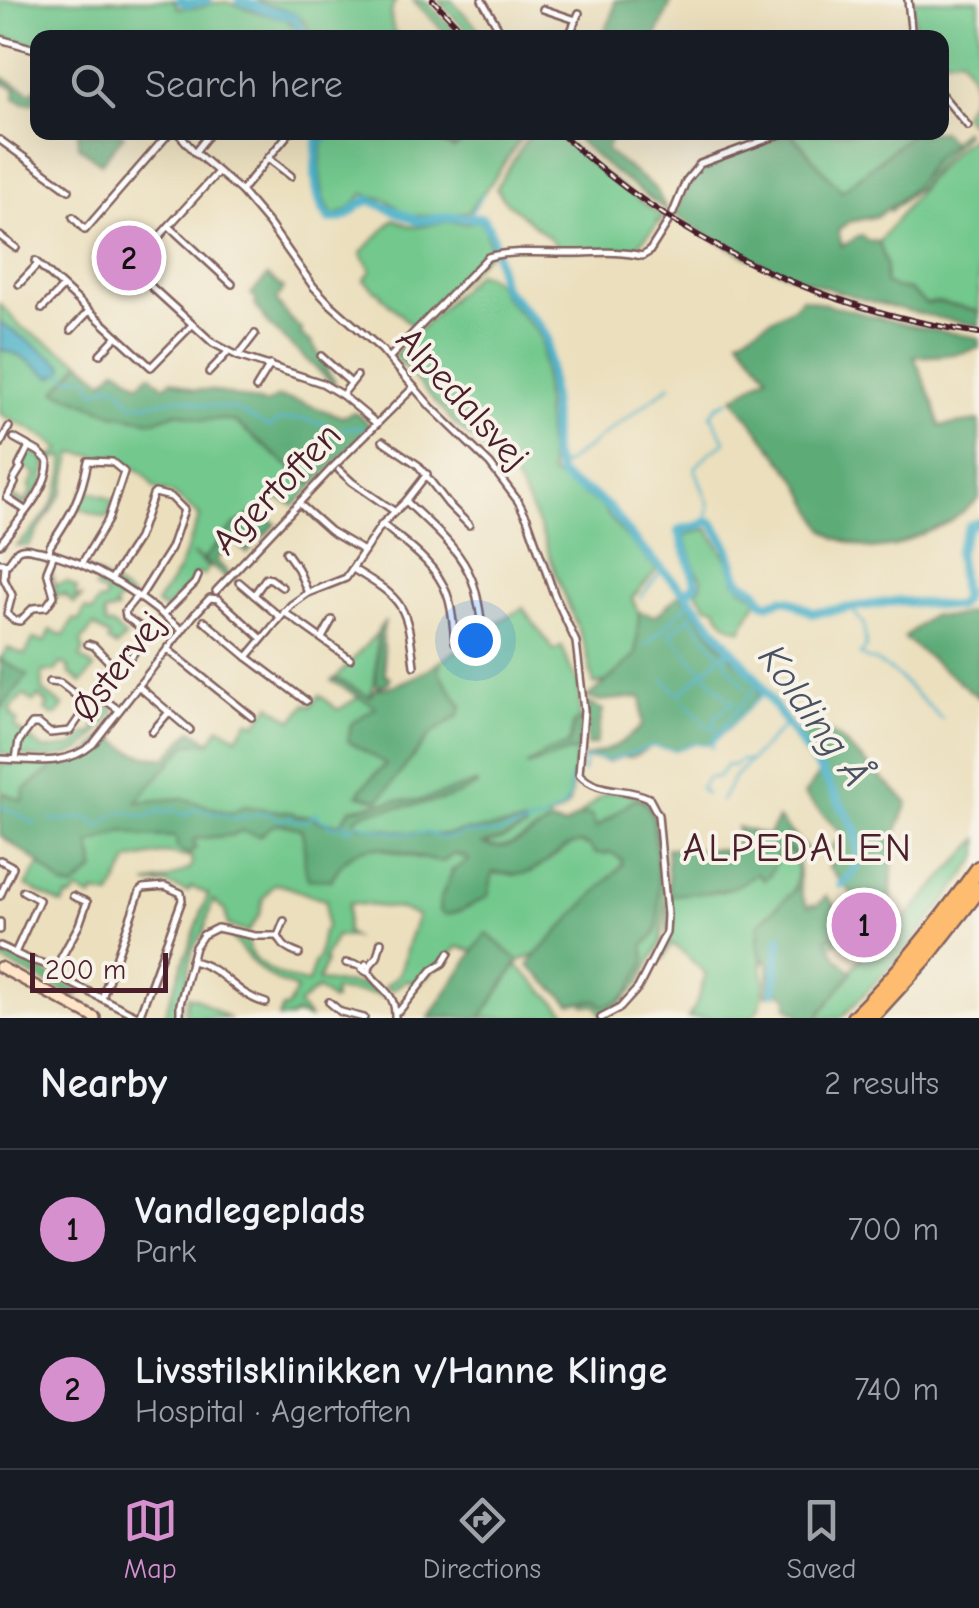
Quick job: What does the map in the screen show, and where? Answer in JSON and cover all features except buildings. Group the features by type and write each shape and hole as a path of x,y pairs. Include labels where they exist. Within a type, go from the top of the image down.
{"highway":[{"path":"854,1018 908,960 979,868"},
{"path":"870,1018 926,958 979,888"}],"main road":[{"path":"0,967 95,1018"}],"street":[{"path":"482,0 499,30"},
{"path":"908,0 911,30"},
{"path":"543,9 576,20"},
{"path":"572,30 579,13"},
{"path":"0,40 30,48"},
{"path":"949,103 968,126"},
{"path":"0,140 70,190"},
{"path":"73,217 87,232 166,140"},
{"name":"Alpedalsvej","path":"183,140 241,191 314,286 490,464 527,518 547,578 576,642 584,710 580,774 593,786 649,798 656,808 666,932 638,988 620,1008 601,1018"},
{"path":"195,152 205,140"},
{"path":"241,191 283,140"},
{"path":"672,214 686,180 700,164 764,140"},
{"path":"268,158 290,176"},
{"path":"146,251 218,172"},
{"path":"389,358 491,256 642,256 649,252 668,222"},
{"path":"169,226 232,284"},
{"path":"0,236 16,248"},
{"name":"Agertoften","path":"122,260 213,344 322,383 377,424"},
{"path":"18,284 36,262 151,367 192,325"},
{"path":"42,309 63,287"},
{"path":"71,330 89,311"},
{"path":"238,356 255,334"},
{"path":"100,354 117,336"},
{"path":"209,372 228,352"},
{"name":"Agertoften","path":"320,356 351,383"},
{"path":"256,388 270,365"},
{"name":"Agertoften","path":"342,395 357,376"},
{"name":"Agertoften","path":"214,594 414,387"},
{"path":"0,444 9,426"},
{"path":"0,543 43,487 48,474 48,461 14,438"},
{"path":"383,441 427,474 448,504 470,525"},
{"path":"8,498 29,446"},
{"path":"82,564 108,520 124,472 112,462 88,460 76,507 50,546 51,554 47,571 54,596 46,607 34,608 20,621 7,614 12,595 4,579 3,564 21,548 36,550 51,554 82,564 112,578 182,630"},
{"path":"339,470 394,512"},
{"path":"247,657 282,614 308,593 341,581 382,524 427,474"},
{"path":"0,494 25,510"},
{"path":"16,759 19,741 32,724 39,724 50,733 70,732 82,715 82,708 112,668 124,666 144,639 143,629 126,617 125,611 171,548 184,510 171,497 153,495 138,538 112,578"},
{"path":"406,500 463,562 478,598 482,628"},
{"path":"302,506 330,531 364,550"},
{"path":"382,524 438,576 448,596 455,642"},
{"path":"286,552 308,593"},
{"path":"353,568 398,600 409,625 414,666"},
{"path":"164,615 198,576"},
{"path":"254,594 266,578 282,587"},
{"path":"239,582 350,659"},
{"path":"214,594 261,638"},
{"name":"Østervej","path":"0,758 63,760 78,756 93,744 214,594"},
{"path":"322,638 332,620"},
{"path":"204,621 306,700"},
{"path":"88,644 112,668"},
{"path":"166,649 252,718"},
{"path":"49,682 60,684 86,703"},
{"path":"138,686 190,730"},
{"path":"94,692 119,710"},
{"path":"152,732 169,712"},
{"path":"0,860 13,867 0,896"},
{"path":"0,946 28,960 38,960 55,969 59,977 136,1017 141,1015 182,893 165,886 140,891 102,998"},
{"path":"16,954 40,900 23,891"},
{"path":"55,969 79,926 87,902 73,896"},
{"path":"278,936 284,921"},
{"path":"0,922 0,930"},
{"path":"180,1018 191,961 198,940 209,930 278,936"},
{"path":"278,936 284,946 299,954"},
{"path":"367,968 377,957 380,942"},
{"path":"395,1015 449,953"},
{"path":"191,961 210,966 246,996 266,1004"},
{"path":"346,963 367,968"},
{"path":"367,968 370,976 392,996 395,1015"},
{"path":"329,1002 342,1012 364,1018"}],"green space":[{"path":"0,0 174,0 178,8 227,2 284,18 296,30 30,30 30,44 0,36"},
{"path":"256,0 396,0 391,18 394,30 308,30 289,11"},
{"path":"413,0 424,0 454,30 443,30"},
{"path":"438,0 451,0 479,30 466,30"},
{"path":"615,0 672,0 659,30 605,30"},
{"path":"913,0 979,0 979,311 937,302 926,305 910,290 885,283 886,265 879,242 937,169 974,135 973,126 962,114 974,86 961,57 949,58 949,30 915,30"},
{"path":"0,76 30,92 30,103 14,98 16,89 0,82"},
{"path":"964,130 919,187 890,211 888,208"},
{"path":"949,139 952,143 933,159 899,201 877,216 849,222 838,230 842,246 862,235 867,241 879,242 886,265 885,283 909,290 926,304 937,302 979,311 979,326 885,305 794,276 719,242 675,214 692,176 704,165 771,140 796,140 842,191 904,140"},
{"path":"78,140 120,140 101,163 78,146"},
{"path":"323,140 435,140 454,149 464,140 519,140 469,211 451,215 409,216 387,200 363,194 345,211 332,215 321,185"},
{"path":"435,140 464,140 454,149"},
{"path":"527,140 563,140 664,218 661,222 656,220 659,223 633,250 560,250 505,201 496,188"},
{"path":"578,140 610,140 606,151 656,189 667,211"},
{"path":"798,140 904,140 842,192"},
{"path":"394,219 418,227 448,221 481,222 490,250 413,327 364,280 371,271 361,253"},
{"path":"477,273 496,282 539,334 551,474 600,505 657,570 632,598 639,614 636,655 607,681 594,685 585,646 540,528 518,484 455,424 394,355"},
{"path":"268,276 284,289 276,300 302,330 301,335 311,342 335,381 333,384 270,326 255,305 257,301 251,294"},
{"path":"802,298 903,324 979,338 979,348 947,355 914,356 940,426 979,421 979,499 950,522 895,546 871,549 836,538 824,529 799,482 733,398 768,375 739,338"},
{"path":"0,304 21,327 81,362 57,392 114,414 154,421 178,412 203,420 235,422 313,486 294,505 277,498 236,524 203,560 192,554 209,568 204,575 195,574 193,582 165,610 156,604 178,571 200,516 173,494 154,488 140,471 130,466 73,453 63,492 28,546 17,546 51,506 61,482 64,456 51,461 61,450 0,414"},
{"path":"81,362 104,381 117,368 139,384 150,374 163,386 172,380 194,390 211,390 266,404 278,397 342,417 354,412 371,425 313,486 235,422 203,420 178,412 154,421 114,414 56,391"},
{"path":"31,450 46,461 42,486 24,507 10,495 25,502 32,489 29,487 36,474 20,465"},
{"path":"84,489 113,500 107,518 78,508"},
{"path":"258,512 276,524 247,553 233,541 216,560 229,574 226,578 203,560 236,524"},
{"path":"708,529 729,562 735,581 758,599 742,630 725,623 716,607 707,606 696,591 702,579 685,535"},
{"path":"57,560 93,572 132,597 127,601 122,598 115,606 117,610 104,613 106,625 112,625 126,637 116,647 94,626 81,642 84,651 80,657 94,668 82,683 62,663 55,671 42,672 43,691 63,706 57,715 52,715 39,696 33,702 24,695 10,709 18,721 15,727 44,750 74,746 87,733 91,734 108,705 115,711 92,740 74,753 44,758 2,754 0,710 27,675 0,659 8,648 25,655 33,639 45,642 51,630 64,636 74,619 79,621 85,609 92,612 106,595 95,588 99,578 57,562 50,572 55,585 48,571"},
{"path":"67,582 77,588 75,598 83,596 74,604 64,594 58,594 54,600 55,585"},
{"path":"680,594 728,654 758,682 760,696 709,744 696,743 675,750 652,746 632,757 608,762 582,759 616,746 642,726 642,697 598,701 587,697 636,655 639,612 656,616"},
{"path":"523,608 554,651 562,646 579,683 580,719 574,723 569,744 545,753 577,753 569,803 548,819 550,823 509,846 481,844 500,840 524,824 441,835 355,822 366,812 458,793 351,809 340,824 320,822 310,816 230,813 135,802 187,744 210,742 220,727 237,737 249,720 257,724 270,705 293,720 320,695 338,710 359,697 377,707 386,764 359,794 379,800 431,734 458,715 462,706 438,671 440,662"},
{"path":"979,610 979,698 904,638 931,615 949,617"},
{"path":"385,621 385,674 390,677 389,682 378,687 378,630"},
{"path":"377,633 375,675 369,696 336,678"},
{"path":"0,659 28,675 0,710"},
{"path":"440,662 439,672 462,707 458,716 431,734 379,800 359,795 386,764 348,741 351,724 376,707 332,681 335,678 370,697 376,689 401,683"},
{"path":"587,703 603,710 596,744 587,746"},
{"path":"806,718 839,738 908,803 893,840 891,906 895,924 886,931 866,909 839,936 826,938 837,958 852,972 817,1018 800,1018 787,1005 789,999 782,992 766,995 769,966 765,958 763,963 758,944 759,923 795,890 798,864 801,892 809,907 827,896 843,915 859,902 828,867 838,858 832,847 843,835 804,795 821,772 796,738"},
{"path":"580,719 577,753 571,751 526,766 569,744 574,723"},
{"path":"192,730 210,742 187,744 136,802 182,798 230,813 244,806 340,824 351,809 422,800 476,783 464,792 437,801 366,812 355,822 441,835 524,824 525,829 483,844 501,847 550,823 565,826 588,814 596,828 636,798 642,801 653,818 659,915 654,936 643,946 643,967 629,992 604,1007 597,1000 571,1004 529,966 622,865 622,860 610,852 595,853 581,843 564,848 528,872 493,872 488,896 445,915 439,911 440,900 453,870 469,860 464,856 454,854 442,862 366,848 342,863 331,880 308,879 301,829 288,825 275,825 260,836 241,831 195,839 196,846 189,855 177,848 176,837 124,831 90,844 95,870 73,888 63,886 0,835 0,796 6,794 23,801 24,790 57,765 83,758 108,734 135,752 167,757"},
{"path":"0,764 57,765 24,790 23,801 0,791"},
{"path":"605,793 644,799 654,813 665,908 661,942 638,985 621,1003 602,1015 597,1006 584,1005 585,1001 619,1001 625,995 637,976 643,946 656,932 659,915 653,864 636,798 595,828 577,817"},
{"path":"778,819 809,852 801,860 776,838 781,844 779,854 764,880 757,873 727,889 669,895 667,848 736,850 737,827 768,836"},
{"path":"278,823 301,829 307,848 331,880 346,856 370,846 445,861 453,854 469,861 453,870 516,875 531,872 579,843 610,852 621,859 622,865 537,954 519,961 486,933 474,951 458,947 416,987 406,980 391,991 385,986 400,971 418,916 401,909 349,903 346,932 353,937 336,936 318,981 373,986 384,997 333,991 332,1001 317,989 298,1005 309,1018 295,1014 278,1018 297,989 259,968 229,934 247,940 254,957 270,970 308,983 326,929 326,900 274,884 248,932 228,926 225,911 213,900 204,931 193,948 178,1018 163,1018 208,894 191,887 188,892 166,884 146,884 167,880 191,868 192,858 167,853 129,860 111,896 94,893 92,898 78,891 72,898 67,897 63,905 26,886 40,863 63,885 95,864 89,844 124,831 176,837 193,851 195,839 241,831 260,836"},
{"path":"979,839 979,856 898,959 841,1018 817,1018 868,949 901,923"},
{"path":"781,844 797,861 797,874 788,898 759,924 758,944 765,981 760,1008 751,1018 688,1018 706,974 671,944 663,959 659,958 667,940 669,895 724,891 758,873 770,875"},
{"path":"866,909 884,930 864,947 852,934 830,947 825,938 838,936"},
{"path":"486,933 519,961 481,1018 429,1018"},
{"path":"0,949 79,991 76,997 1,960"},
{"path":"517,965 572,1018 481,1018"},
{"path":"188,996 196,998 228,1018 186,1018"}],"water":[{"path":"0,322 62,364 63,371 52,377 19,355 0,349"}],"waterway":[{"name":"Kolding Å","path":"180,0 187,4 208,0"},
{"name":"Kolding Å","path":"239,0 293,17 301,30"},
{"name":"Kolding Å","path":"318,140 317,188 329,219 343,218 370,200 418,221 450,217 485,221 493,238 504,289 547,338 552,454 559,474 610,509 760,683 855,828 859,851 856,867 841,885"},
{"path":"318,144 328,140"},
{"path":"468,217 484,193"},
{"path":"61,372 70,378 88,377 95,392 112,384 121,389 130,403 183,398 235,409 270,428 282,420 308,419 340,431 348,427 365,428"},
{"path":"554,467 565,464 671,385"},
{"path":"706,521 709,506 695,468 726,442 711,415 717,406 728,401"},
{"name":"Kolding Å","path":"684,592 696,583 679,530 709,521 728,548 741,582 756,590 768,604 783,599 813,613 898,601 957,607 963,598 958,552 969,526 979,522"},
{"path":"640,598 662,570"},
{"path":"963,593 979,589"},
{"path":"645,646 691,601"},
{"path":"851,608 864,625 866,647 860,654 895,674 942,719"},
{"path":"698,609 670,634 731,703"},
{"path":"689,616 719,653"},
{"path":"664,679 679,695 729,648"},
{"path":"732,652 724,661 746,688"},
{"path":"583,772 588,758 611,760 652,746 675,750 696,743 709,744 760,683"},
{"path":"712,748 713,742 764,690"},
{"path":"683,700 710,728 715,728"},
{"path":"715,726 715,717 735,701"},
{"path":"721,801 734,777 787,723"},
{"path":"706,794 700,788 707,778 718,777 727,765 748,761"},
{"path":"50,819 91,817 94,826 101,826 122,811 145,817 173,809 185,816 199,809 237,818 265,813 280,820 291,817 307,821 316,813 319,820 328,821 329,825 336,827 346,822 345,830 357,823 384,831 455,837 463,833 502,832 540,821 563,809 569,798 571,776"},
{"path":"0,805 36,824"},
{"path":"774,992 780,938"}],"railway":[{"path":"433,0 461,30"},
{"path":"568,140 651,206 754,265 863,307 979,333"}],"place":[{"name":"Livsstilsklinikken v/Hanne Klinge","path":"129,258"},
{"name":"Vandlegeplads","path":"864,925"}],"district":[{"name":"ALPEDALEN","path":"798,847"}]}
